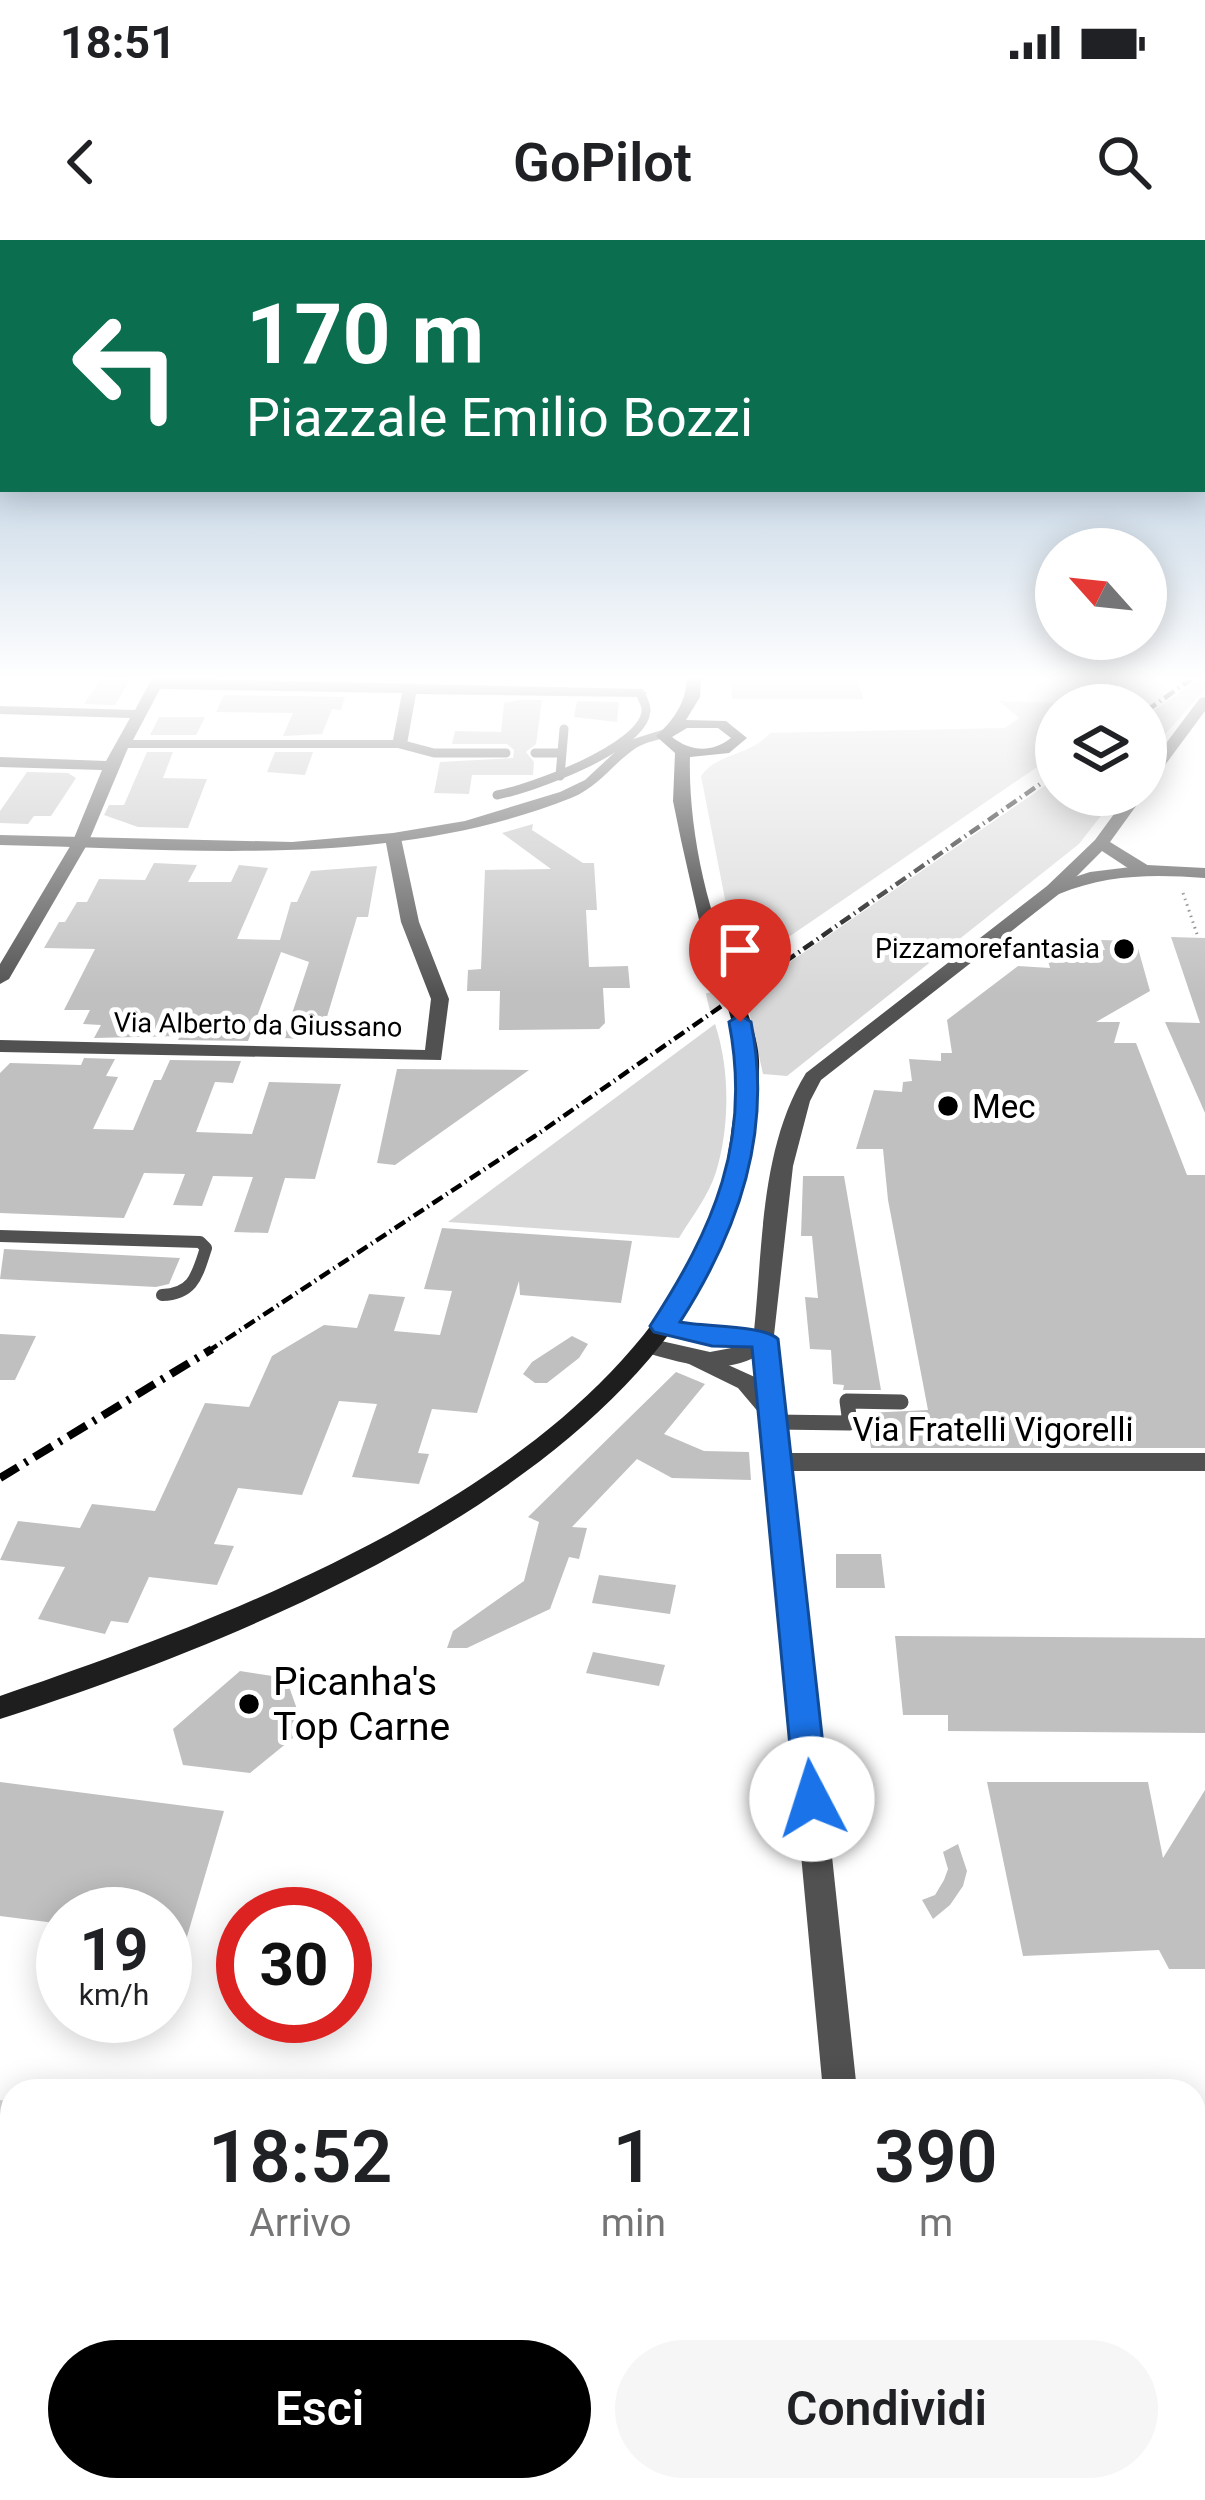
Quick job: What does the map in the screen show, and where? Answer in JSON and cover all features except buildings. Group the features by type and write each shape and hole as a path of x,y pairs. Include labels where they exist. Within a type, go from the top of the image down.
{"main road":[{"path":"0,1708 302,1591 445,1511 562,1430 656,1336 704,1265 723,1225 742,1146 746,1078 730,1051 725,994 681,801 683,783"},
{"path":"0,1691 156,1650"}],"street":[{"path":"0,979 80,843 104,783"},
{"path":"0,840 292,847 393,838 467,825 566,795 587,783"},
{"path":"838,2079 765,1339 789,1134 801,1094 834,1058 1053,890 1101,843 1121,816"},
{"name":"Via Alberto da Giussano","path":"0,1046 434,1055 440,999 410,922 393,838"},
{"path":"1101,843 1143,870"},
{"path":"1053,890 1096,874 1205,873"},
{"path":"656,1336 765,1339"},
{"path":"656,1336 747,1382 762,1394 772,1416"},
{"path":"695,1358 730,1360 752,1355 765,1339"},
{"name":"Via Fratelli Vigorelli","path":"780,1462 1205,1462"}],"lane":[{"path":"497,795 540,783"},
{"path":"0,1236 200,1242 206,1247 190,1291 183,1296 163,1295"},
{"path":"772,1416 850,1424 847,1401 901,1402"}],"path":[{"path":"1184,893 1197,934"}],"shaded area":[{"path":"702,783 1013,783 739,971"},
{"path":"1035,793 1035,816 1101,816 1079,844 787,1076 763,1074 745,993"},
{"path":"715,1024 726,1078 721,1154 713,1181 679,1238 448,1222"}],"tunnel":[{"path":"716,991 720,1008"}],"railway":[{"path":"207,1352 535,1136 1035,788"},
{"path":"0,1478 212,1349"}],"place":[{"name":"Pizzamorefantasia","path":"1124,949"},
{"name":"Mec","path":"948,1106"},
{"name":"Picanha's Top Carne","path":"249,1704"}],"route":[{"path":"740,1022 749,1069 741,1156 731,1196 704,1265 663,1326 712,1338 765,1339 812,1799"}]}
